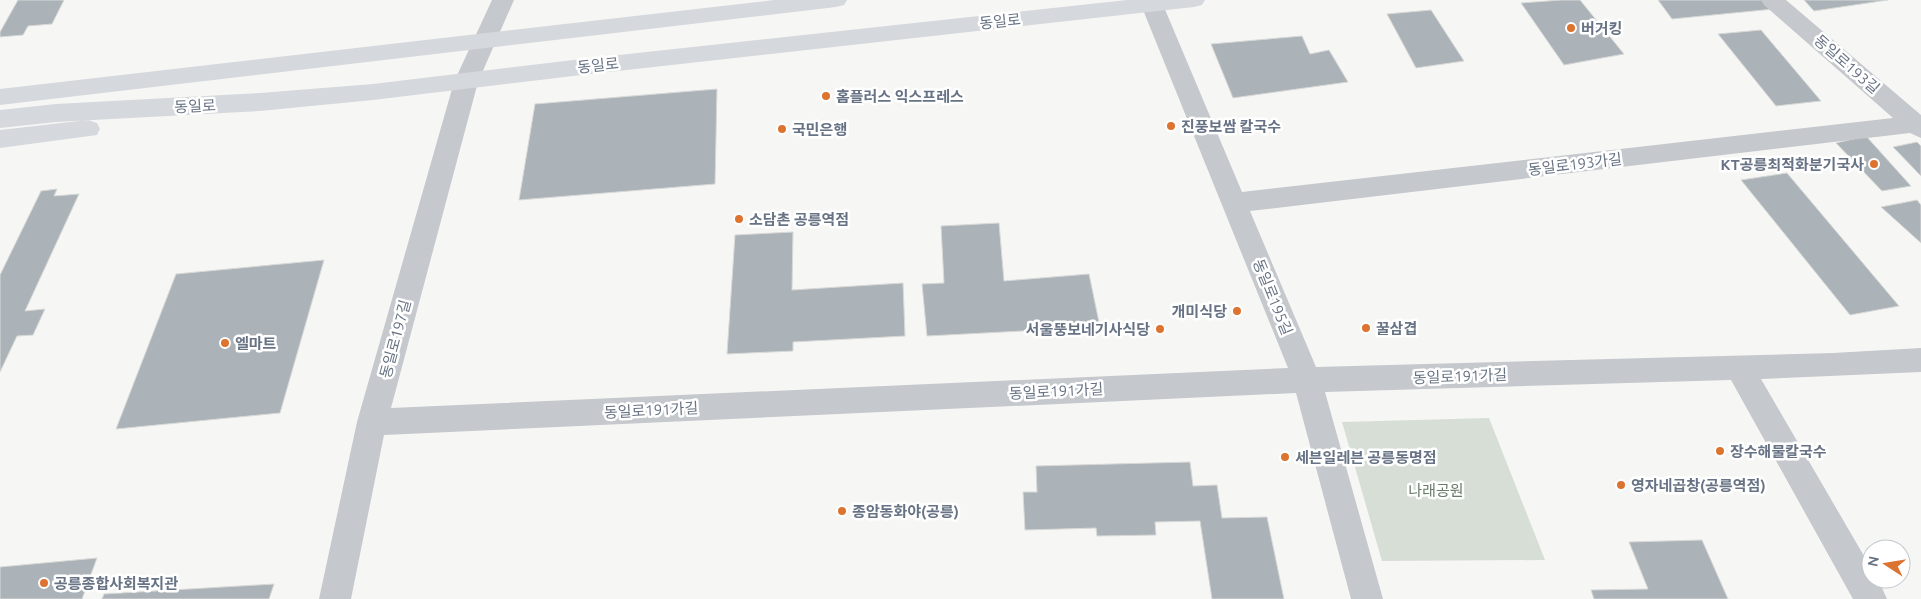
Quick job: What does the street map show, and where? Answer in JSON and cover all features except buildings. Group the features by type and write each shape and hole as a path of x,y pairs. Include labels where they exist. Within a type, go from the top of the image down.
{"main road":[{"name":"동일로","path":"0,97 266,68 836,0"},
{"name":"동일로","path":"0,119 56,113 260,102 466,82 1151,2 1194,0"},
{"path":"0,86 266,68"},
{"path":"0,139 125,124 260,102"}],"street":[{"name":"동일로197길","path":"336,599 336,586 372,422 466,82 503,0"},
{"name":"동일로193길","path":"1772,0 1918,127"},
{"name":"동일로195길","path":"1151,2 1307,380 1367,599"},
{"name":"동일로193가길","path":"1234,203 1918,127"},
{"name":"동일로191가길","path":"372,422 1307,380 1739,368 1921,360"},
{"path":"1739,368 1871,599"}],"green space":[{"name":"나래공원","path":"1489,418 1545,560 1382,561 1342,422"}],"place":[{"name":"버거킹","path":"1571,28"},
{"name":"홈플러스 익스프레스","path":"826,96"},
{"name":"진풍보쌈 칼국수","path":"1171,126"},
{"name":"국민은행","path":"782,129"},
{"name":"KT공릉최적화분기국사","path":"1874,164"},
{"name":"소담촌 공릉역점","path":"739,219"},
{"name":"개미식당","path":"1237,311"},
{"name":"꿀삼겹","path":"1366,328"},
{"name":"서울뚱보네기사식당","path":"1160,329"},
{"name":"엘마트","path":"225,343"},
{"name":"장수해물칼국수","path":"1720,451"},
{"name":"세븐일레븐 공릉동명점","path":"1285,457"},
{"name":"영자네곱창(공릉역점)","path":"1621,485"},
{"name":"종암동화야(공릉)","path":"842,511"},
{"name":"공릉종합사회복지관","path":"44,583"}]}
